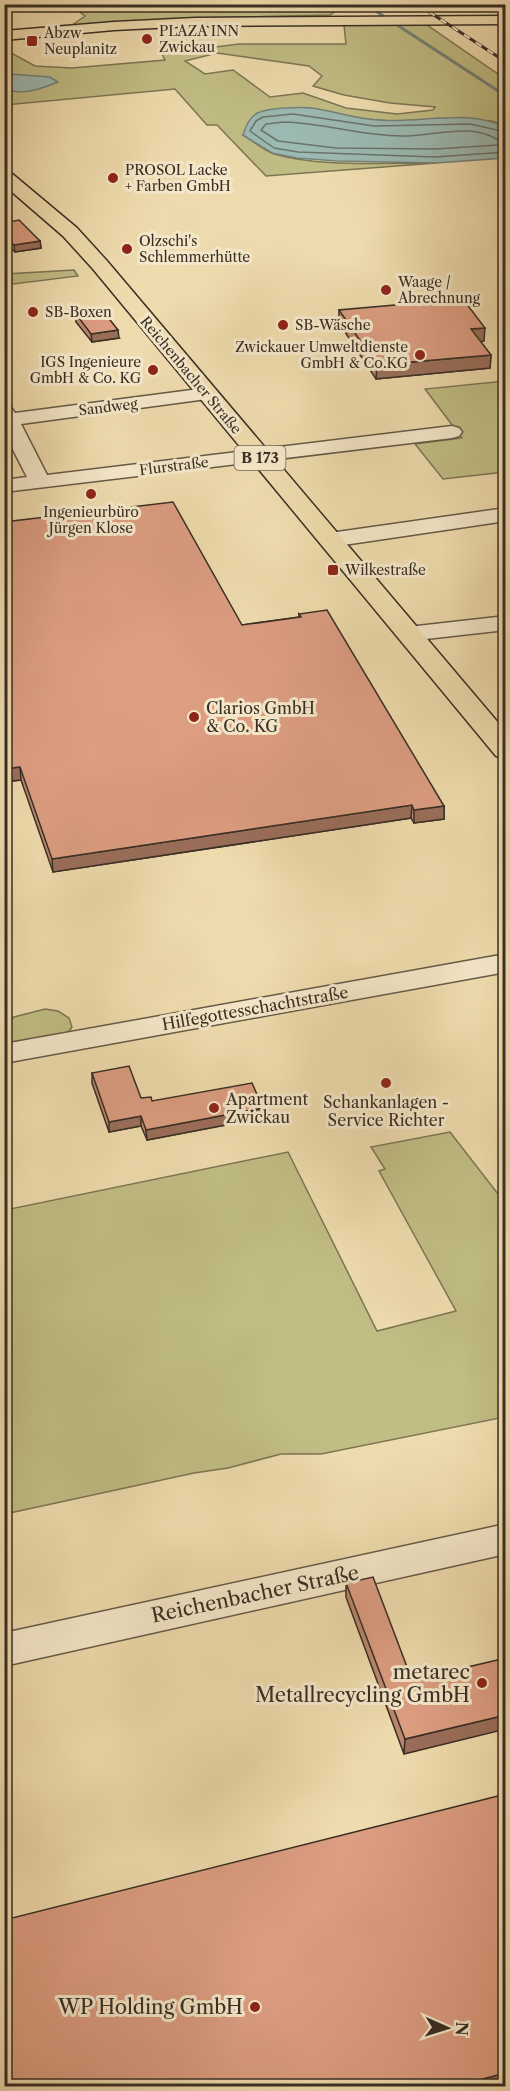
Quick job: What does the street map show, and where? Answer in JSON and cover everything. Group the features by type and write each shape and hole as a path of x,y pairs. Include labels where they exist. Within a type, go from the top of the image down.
{"main road":[{"path":"4,38 175,26 506,20"},
{"name":"Reichenbacher Straße","path":"4,176 50,214 81,244 506,750"}],"street":[{"name":"Sandweg","path":"7,415 207,394"},
{"path":"7,415 40,482"},
{"name":"Flurstraße","path":"4,486 452,432"},
{"path":"330,540 506,514"},
{"path":"408,634 506,622"},
{"name":"Hilfegottesschachtstraße","path":"4,1053 506,963"},
{"name":"Reichenbacher Straße","path":"4,1650 506,1539"}],"shaded area":[{"path":"70,5 345,5 330,15 197,18 72,25 85,16"},
{"path":"344,25 427,25 505,79 505,127 493,121 436,119 406,122 352,118 310,108 243,135 270,153 313,161 436,163 266,176 217,125 207,125 175,89 5,105 4,49 35,66 72,68 165,60 159,48 207,48 239,44 346,44","holes":["217,53 309,66 322,76 313,86 344,95 390,103 435,107 433,110 397,114 346,108 303,93 270,97 233,70 205,74 185,61"]},
{"path":"74,270 78,276 5,285 5,274"},
{"path":"505,381 505,472 443,479 415,444 462,438 425,389"},
{"path":"45,1009 58,1011 69,1018 72,1027 66,1035 13,1043 5,1039 4,1027 14,1017"},
{"path":"450,1132 505,1203 505,1417 321,1454 281,1454 228,1468 194,1473 5,1514 5,1210 288,1152 377,1331 456,1311 379,1171 385,1169 371,1147"}],"water":[{"path":"5,75 50,77 58,82 32,91 11,91 5,89"},
{"path":"283,108 311,108 378,120 459,117 490,121 505,127 505,158 436,163 297,158 272,153 243,135 249,121 257,113"}],"building":[{"path":"19,220 40,241 14,245 4,235 4,223"},
{"name":"Zwickauer Umweltdienste GmbH & Co.KG","path":"463,299 485,328 471,329 491,355 377,365 339,310"},
{"path":"103,311 118,330 91,334 76,314"},
{"name":"Clarios GmbH & Co. KG","path":"173,502 242,625 301,617 299,614 327,610 444,806 414,810 412,805 52,859 20,767 4,769 4,522"},
{"name":"Apartment Zwickau","path":"129,1066 141,1098 151,1097 152,1101 252,1083 263,1108 146,1130 141,1116 109,1122 92,1073"},
{"name":"metarec Metallrecycling GmbH","path":"373,1577 412,1680 506,1658 506,1715 405,1739 346,1583"},
{"name":"WP Holding GmbH","path":"506,1794 506,2073 455,2086 6,2086 4,2077 4,1920"}],"waterway":[{"path":"365,4 506,96"}],"railway":[{"path":"417,4 506,62"}],"place":[{"name":"PLAZA INN Zwickau","path":"147,39"},
{"name":"Abzw Neuplanitz","path":"32,41"},
{"name":"PROSOL Lacke + Farben GmbH","path":"113,178"},
{"name":"Olzschi's Schlemmerhütte","path":"127,249"},
{"name":"Waage / Abrechnung","path":"386,290"},
{"name":"SB-Boxen","path":"33,312"},
{"name":"SB-Wäsche","path":"283,325"},
{"name":"Zwickauer Umweltdienste GmbH & Co.KG","path":"420,355"},
{"name":"IGS Ingenieure GmbH & Co. KG","path":"153,370"},
{"name":"Ingenieurbüro Jürgen Klose","path":"91,494"},
{"name":"Wilkestraße","path":"333,570"},
{"name":"Clarios GmbH & Co. KG","path":"194,717"},
{"name":"Schankanlagen - Service Richter","path":"386,1083"},
{"name":"Apartment Zwickau","path":"214,1108"},
{"name":"metarec Metallrecycling GmbH","path":"482,1683"},
{"name":"WP Holding GmbH","path":"255,2007"}]}
